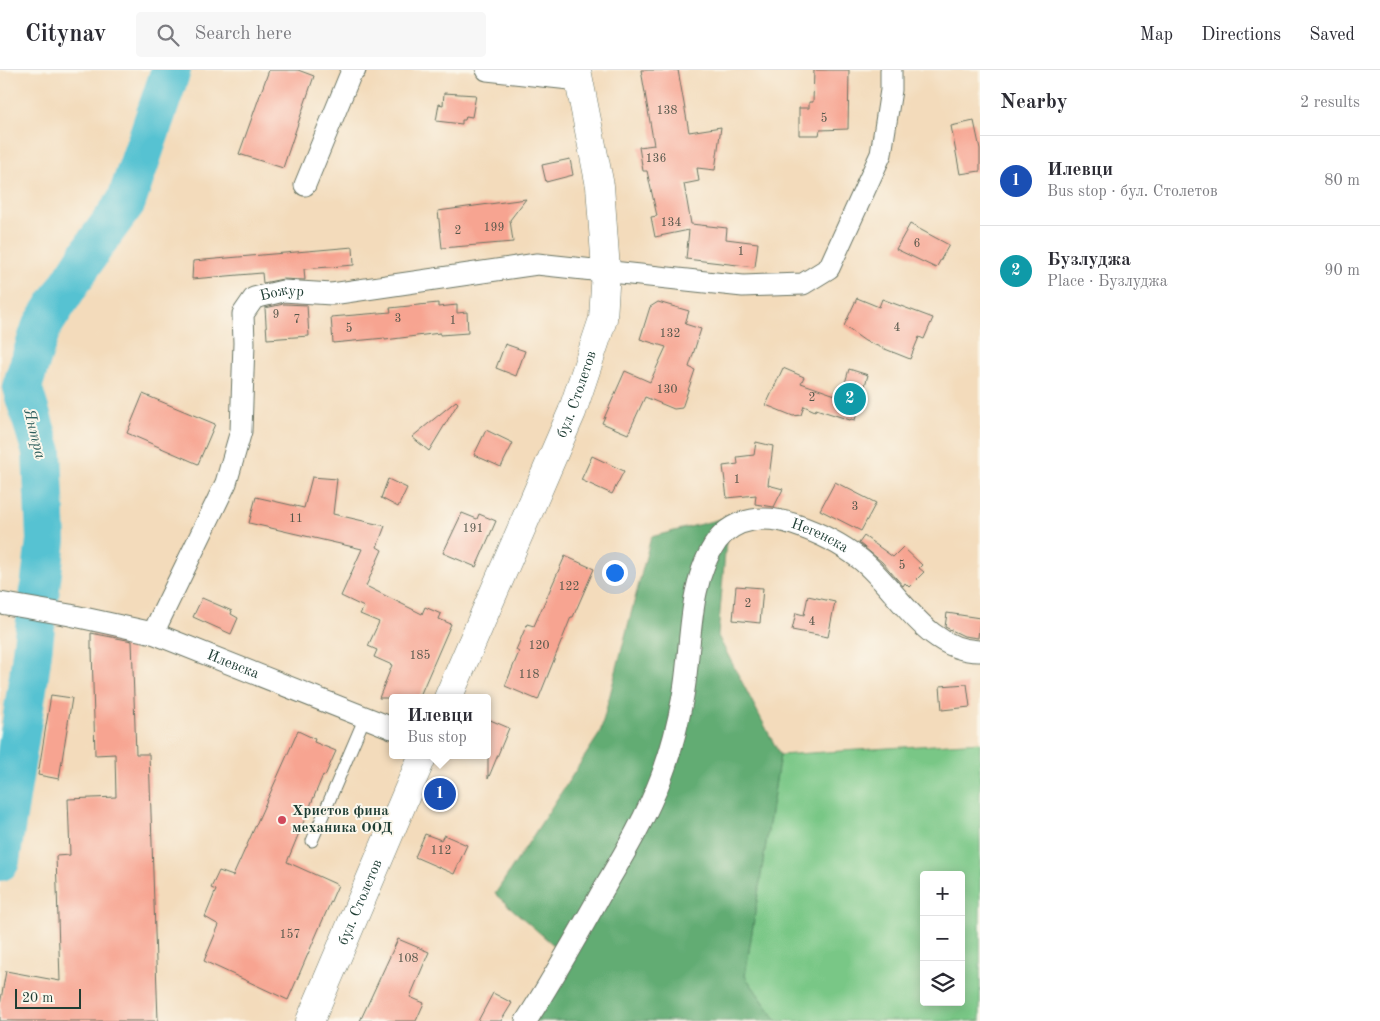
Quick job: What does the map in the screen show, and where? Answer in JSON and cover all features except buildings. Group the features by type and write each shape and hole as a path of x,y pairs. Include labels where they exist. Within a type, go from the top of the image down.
{"main road":[{"name":"бул. Столетов","path":"450,694 572,412 602,319 606,270 600,186 578,75"},
{"name":"бул. Столетов","path":"310,1021 421,759"}],"street":[{"path":"305,184 351,73 355,70"},
{"path":"487,70 578,75"},
{"name":"Божур","path":"153,633 226,483 241,431 243,314 254,298 283,291 332,294 537,264 743,286 803,284 829,268 881,154 891,90 890,70"},
{"name":"Негенска","path":"526,1021 598,900 652,799 672,743 683,696 691,625 700,574 707,556 718,540 730,528 745,521 763,518 784,521 813,530 861,560 917,620 932,633 957,647 980,651"},
{"name":"Илевска","path":"1,603 70,615 153,633 389,727"}],"lane":[{"path":"312,842 365,717"}],"green space":[{"path":"728,517 718,636 780,755 745,976 777,1021 526,1021 565,955 495,894 600,733 651,537"},
{"path":"980,742 980,1021 777,1021 745,976 780,755"}],"waterway":[{"name":"Янтра","path":"0,861 29,676 46,540 42,452 22,387 41,328 96,243 126,202 171,70"}],"place":[{"name":"Бузлуджа","path":"850,399"},
{"name":"Илевци","path":"440,794"},
{"name":"Христов фина механика ООД","path":"282,820"}]}
